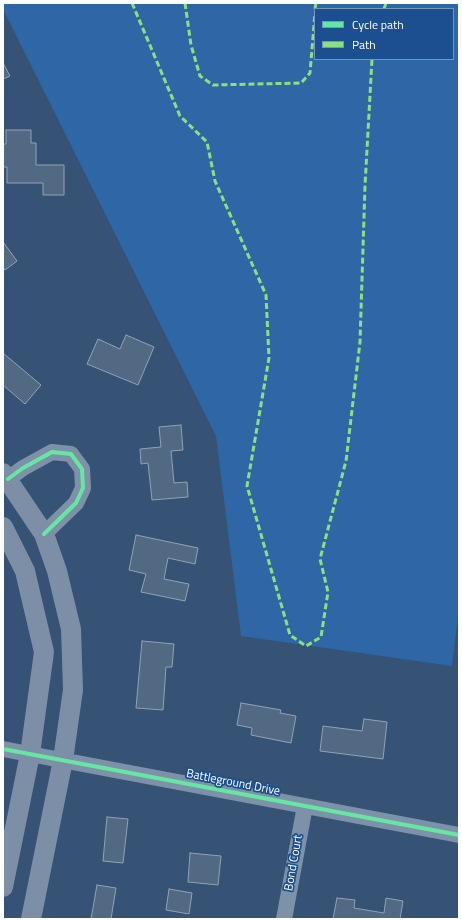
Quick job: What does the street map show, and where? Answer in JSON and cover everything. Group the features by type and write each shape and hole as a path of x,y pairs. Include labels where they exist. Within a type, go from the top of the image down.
{"main road":[{"path":"6,476 44,534 57,571 71,629 73,690 63,760 31,919"},
{"path":"3,527 25,571 44,652 30,754 3,887"}],"street":[{"path":"6,476 52,452 71,454 82,469 83,488 76,504 44,534"},
{"name":"Battleground Drive","path":"3,749 459,835"},
{"name":"Bond Court","path":"284,919 304,806"}],"shaded area":[{"path":"3,3 459,3 459,607 452,666 241,636 216,436 3,9"}],"building":[{"path":"3,63 10,76 3,79"},
{"path":"6,130 31,130 31,143 36,143 36,165 64,165 64,195 43,195 43,183 7,183 7,167 3,167 3,144 6,144"},
{"path":"3,242 17,261 5,270 3,267"},
{"path":"126,335 154,347 138,385 87,364 98,339 120,349"},
{"path":"3,353 41,385 25,404 3,385"},
{"path":"181,425 183,450 171,451 174,483 187,482 188,497 152,500 148,463 141,464 140,449 161,447 159,427"},
{"path":"136,535 198,548 195,564 168,558 164,579 189,584 185,601 141,592 146,574 129,570"},
{"path":"142,641 174,644 172,667 166,667 163,710 136,708"},
{"path":"241,703 281,710 280,713 296,716 291,743 251,735 252,728 237,725"},
{"path":"364,719 387,722 383,759 320,751 323,726 362,731"},
{"path":"107,817 128,819 123,863 103,861"},
{"path":"190,853 221,856 218,885 188,882"},
{"path":"97,885 116,888 111,919 91,919"},
{"path":"169,889 192,893 189,914 166,910"},
{"path":"337,898 355,900 354,908 384,913 386,898 403,901 400,919 333,919"}],"marked path":[{"path":"132,3 180,116 207,142 215,181 266,295 269,358 247,486 290,635 306,646 321,637 328,592 320,559 346,461 360,342 365,186 372,60"},
{"path":"185,3 191,45 200,76 213,85 301,83 310,73 314,25"},
{"path":"315,8 316,3"},
{"path":"384,8 386,3"}],"cycle path":[{"path":"8,479 23,468 52,452 71,454 82,469 83,488 76,503 44,534"},
{"path":"3,749 459,835"}]}
